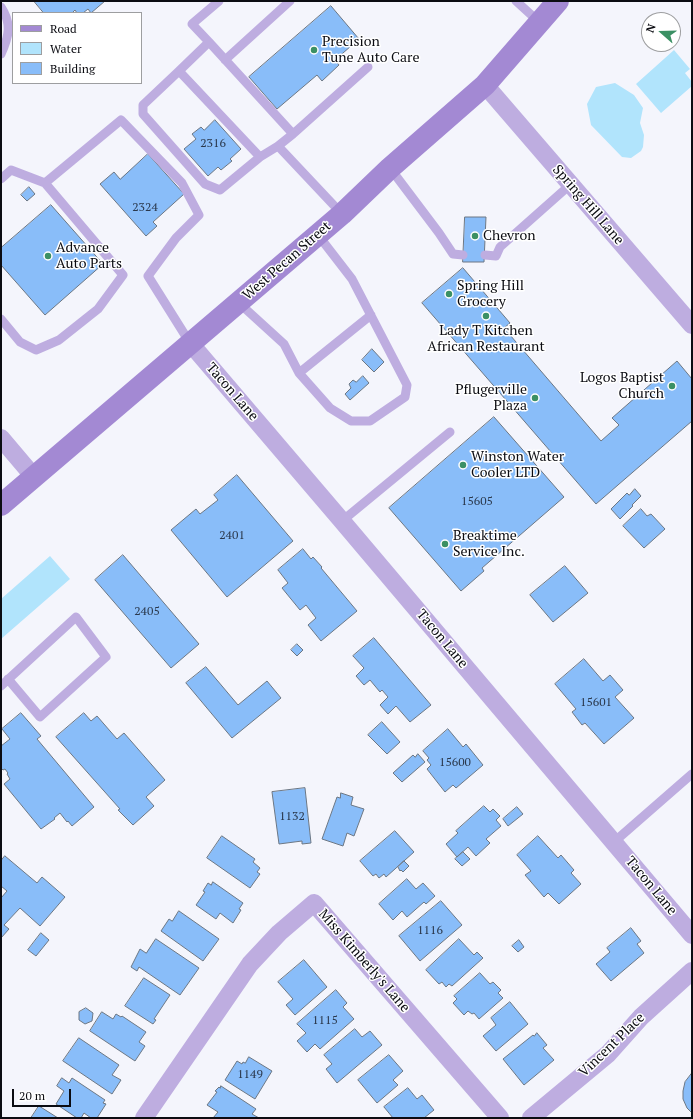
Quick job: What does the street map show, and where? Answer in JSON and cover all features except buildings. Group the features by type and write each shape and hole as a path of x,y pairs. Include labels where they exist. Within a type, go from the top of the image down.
{"main road":[{"name":"West Pecan Street","path":"1,505 318,235 390,168 485,85 558,1"}],"street":[{"name":"Spring Hill Lane","path":"485,85 692,325"},
{"name":"Tacon Lane","path":"191,344 692,935"},
{"path":"1,438 34,477"},
{"name":"Miss Kimberly's Lane","path":"144,1118 250,964 279,932 314,903 500,1118"},
{"name":"Vincent Place","path":"532,1118 608,1054 641,1017 692,971"}],"lane":[{"path":"219,1 192,24 293,134"},
{"path":"225,60 290,1"},
{"path":"516,1 539,22"},
{"path":"1,7 9,25 7,40 1,54"},
{"path":"208,42 143,105 143,114 205,184 220,190 260,157 278,146 293,134 368,67"},
{"path":"179,71 260,157"},
{"path":"45,183 121,120 182,183 198,215 176,238 148,276 191,344"},
{"path":"278,146 342,214"},
{"path":"390,168 453,254 463,255"},
{"path":"1,180 11,170 45,183 123,275 98,309 59,340 36,350 20,342 1,319"},
{"path":"485,255 496,256 500,246 571,184"},
{"path":"238,303 284,344 299,373 330,408 351,420 370,421 406,397 407,385 352,279 318,235"},
{"path":"299,373 370,315"},
{"path":"342,521 450,432"},
{"path":"1,686 8,679 76,617 106,657 40,717 8,679"},
{"path":"614,842 692,774"}],"water":[{"path":"672,52 676,52 690,69 685,73 692,82 692,86 661,113 636,84"},
{"path":"615,83 634,95 643,108 640,123 644,135 643,147 641,151 631,158 622,157 591,125 587,104 596,87"},
{"path":"50,556 70,579 1,639 1,599"}],"place":[{"name":"Precision Tune Auto Care","path":"314,50"},
{"name":"Chevron","path":"475,236"},
{"name":"Advance Auto Parts","path":"48,256"},
{"name":"Spring Hill Grocery","path":"449,294"},
{"name":"Lady T Kitchen African Restaurant","path":"486,316"},
{"name":"Logos Baptist Church","path":"672,386"},
{"name":"Pflugerville Plaza","path":"535,398"},
{"name":"Winston Water Cooler LTD","path":"463,465"},
{"name":"Breaktime Service Inc.","path":"445,544"}]}
